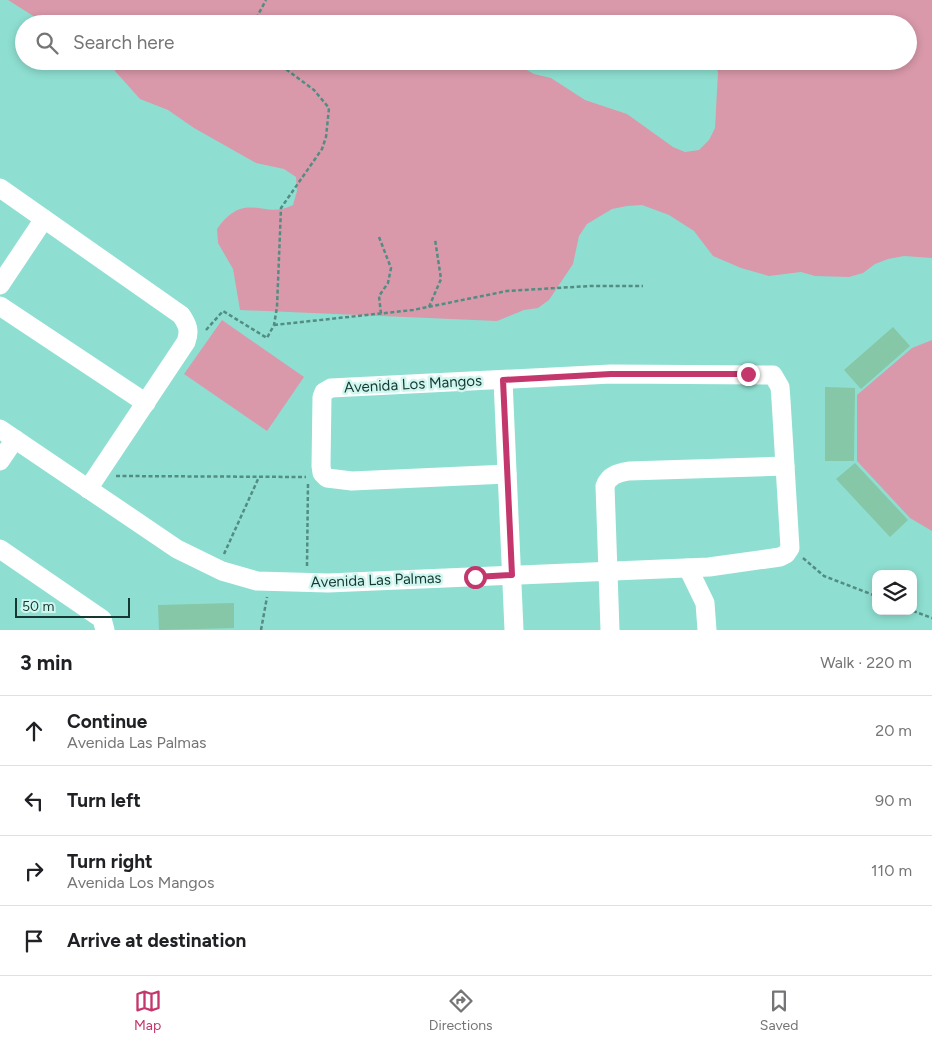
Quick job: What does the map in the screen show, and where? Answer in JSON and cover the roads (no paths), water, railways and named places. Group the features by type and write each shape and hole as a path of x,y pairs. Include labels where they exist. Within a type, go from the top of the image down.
{"street":[{"path":"0,188 181,315 187,324 189,334 186,342 93,482"},
{"path":"0,285 44,219"},
{"path":"0,306 146,403"},
{"name":"Avenida Los Mangos","path":"507,474 352,481 327,478 322,472 321,466 322,397 324,392 331,388 611,374 773,376 780,387 782,400 785,466"},
{"path":"503,380 514,630"},
{"path":"0,461 7,434"},
{"name":"Avenida Las Palmas","path":"7,434 93,482 177,549 218,569 257,581 269,582 307,583 688,568 780,557 786,554 790,548 785,466"},
{"path":"610,630 605,486 608,479 616,474 785,466"},
{"path":"0,549 102,619 105,630"},
{"path":"688,568 705,603 707,630"}]}
